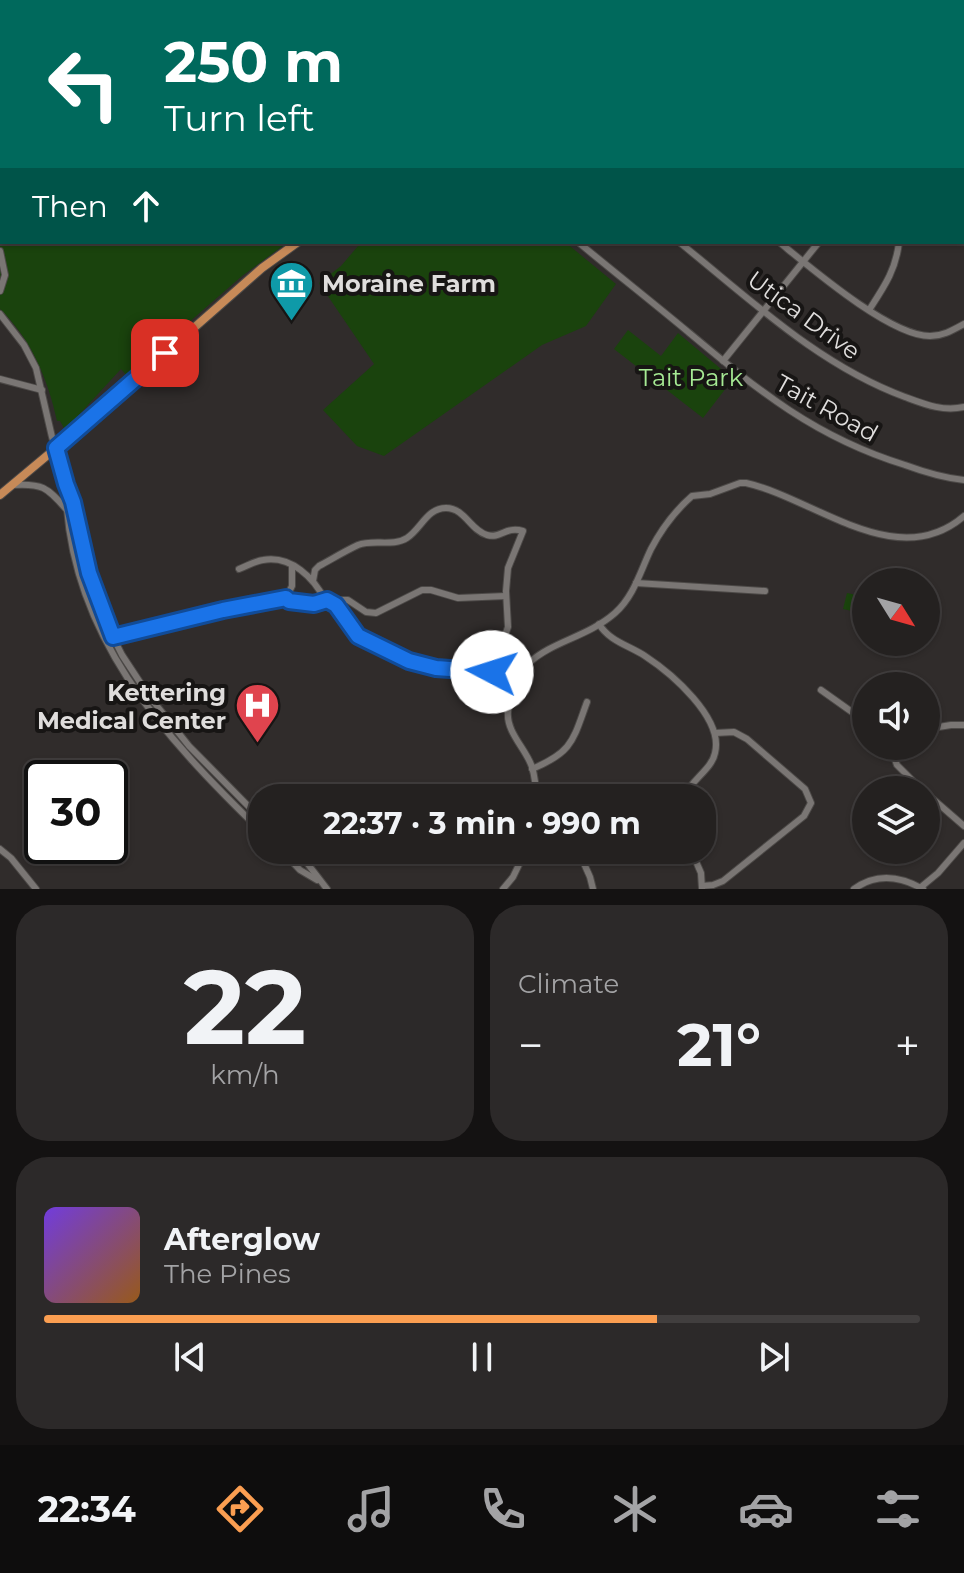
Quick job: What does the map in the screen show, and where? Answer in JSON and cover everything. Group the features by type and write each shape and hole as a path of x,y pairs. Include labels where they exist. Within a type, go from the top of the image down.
{"main road":[{"path":"0,495 262,268 295,244"}],"street":[{"name":"Tait Road","path":"580,244 762,393 825,433 884,459 964,480"},
{"name":"Utica Drive","path":"682,244 826,358 868,382 902,396 938,408 964,407"},
{"path":"782,244 839,290 904,329 924,336 945,334 964,324"},
{"path":"723,361 817,244"},
{"path":"869,310 895,267 899,244"},
{"path":"0,251 5,275 0,291"},
{"path":"895,267 906,270"},
{"path":"0,314 24,345 36,368 89,573 122,655 171,725 248,806"},
{"path":"0,379 42,390"},
{"path":"534,784 532,769 508,721 513,690 527,665 538,655 599,624 626,602 659,535 689,498 740,483 751,484 832,519 897,536 924,536 963,519"},
{"path":"66,484 66,509 77,565 106,641 125,675 162,728 248,818"},
{"path":"12,485 41,486 57,497 66,509"},
{"path":"313,581 319,566 360,544 406,539 430,514 445,508 460,512 477,530 489,536 500,535 510,529 523,531 508,568 508,627 492,672"},
{"path":"239,569 271,559 292,566 313,581 325,600 334,603 358,636 409,661 436,668 492,672 513,690"},
{"path":"286,598 292,586 292,566"},
{"path":"636,583 765,591"},
{"path":"334,603 348,600 366,612 376,613 422,590 458,598 506,596"},
{"path":"106,641 223,610 286,598 314,604 325,600"},
{"path":"599,624 605,633 654,662 677,681 702,710 715,733 716,748 711,763 691,784"},
{"path":"821,690 852,712"},
{"path":"532,769 552,761 566,750 577,732 587,702"},
{"path":"940,727 964,725"},
{"path":"698,864 702,888 723,881 804,816 811,803 805,789 747,739 734,732 715,733"},
{"path":"895,760 908,776"},
{"path":"940,806 964,826"},
{"path":"854,889 883,877 922,888 964,843"},
{"path":"0,849 36,889"},
{"path":"1,861 9,856"},
{"path":"294,864 320,882"},
{"path":"308,864 327,889"},
{"path":"503,889 519,864"},
{"path":"584,864 593,889"}],"green space":[{"path":"0,244 285,244 242,276 127,376 121,369 65,430 57,421 49,390 29,347 0,309"},
{"path":"567,244 616,284 586,326 542,345 384,456 357,446 323,410 374,364 319,283 341,266 358,246"},
{"name":"Tait Park","path":"628,330 661,356 678,333 733,379 703,418 614,349"},
{"path":"847,593 852,594 852,611 843,609"}],"place":[{"name":"Moraine Farm","path":"291,322"},
{"name":"Kettering Medical Center","path":"257,745"}],"route":[{"path":"165,353 56,448 73,502 89,573 113,637 286,598 314,604 327,600 336,605 358,636 409,661 436,668 492,672"}]}
